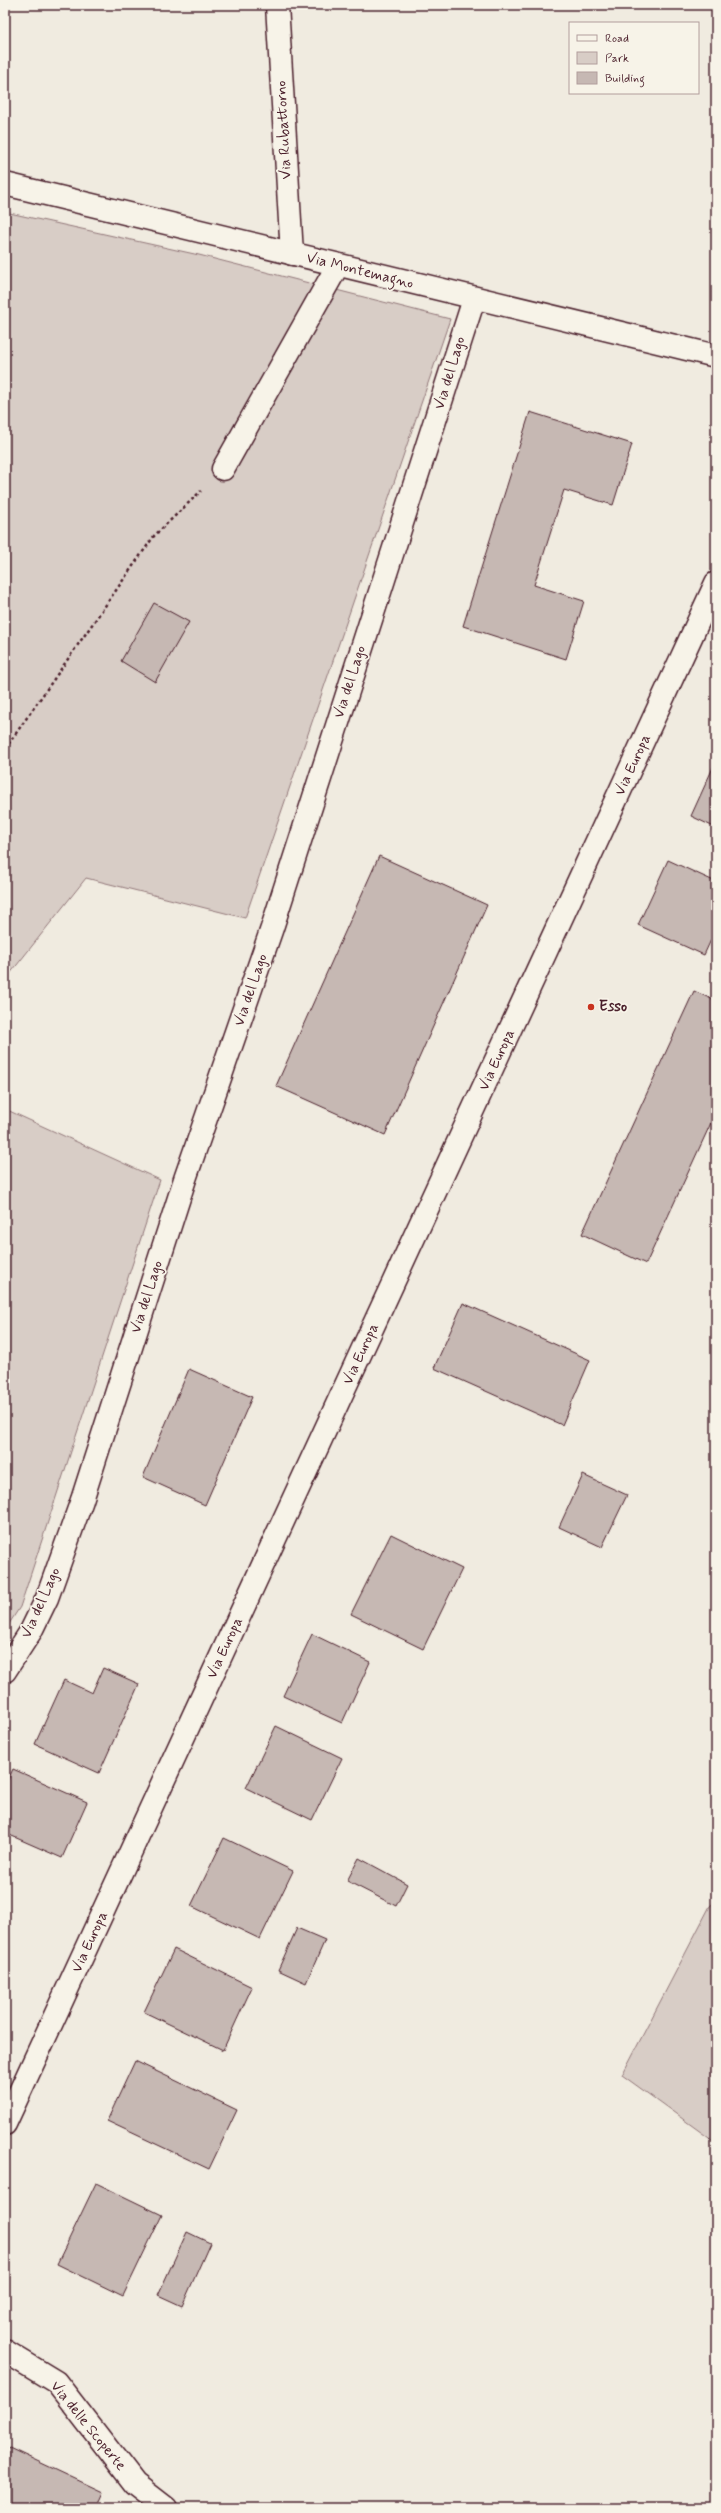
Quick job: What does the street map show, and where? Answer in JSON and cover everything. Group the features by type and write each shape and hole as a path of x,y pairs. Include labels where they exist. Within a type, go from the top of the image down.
{"street":[{"name":"Via Rubattorno","path":"277,5 292,254"},
{"name":"Via Montemagno","path":"5,184 474,299 716,356"},
{"path":"224,469 338,265"},
{"name":"Via del Lago","path":"5,1672 31,1631 46,1598 82,1500 185,1179 272,928 474,299"},
{"name":"Via Europa","path":"5,2124 716,583"},
{"name":"Via delle Scoperte","path":"5,2351 56,2382 135,2484 166,2508"}],"path":[{"path":"5,749 154,536 224,469"},
{"path":"5,742 7,746"}],"green space":[{"path":"5,212 199,255 450,319 245,918 86,878 5,980"},
{"path":"5,1109 160,1180 20,1607 5,1630"},
{"path":"716,1901 716,2143 622,2075 710,1906"}],"building":[{"path":"530,412 632,444 613,505 564,490 534,585 584,601 566,659 463,626"},
{"path":"154,603 189,622 155,682 121,661"},
{"path":"716,761 716,828 691,816"},
{"path":"379,856 487,905 385,1135 276,1086"},
{"path":"668,860 716,882 716,929 704,955 638,925"},
{"path":"694,991 716,1001 716,1112 646,1264 582,1234"},
{"path":"463,1303 590,1360 562,1425 434,1368"},
{"path":"189,1369 252,1397 205,1505 143,1477"},
{"path":"583,1475 627,1495 602,1547 559,1527"},
{"path":"391,1534 462,1569 423,1649 351,1614"},
{"path":"312,1634 370,1662 342,1723 283,1696"},
{"path":"103,1668 139,1684 99,1773 35,1744 64,1680 92,1693"},
{"path":"276,1726 342,1758 312,1820 246,1788"},
{"path":"13,1769 87,1802 62,1858 5,1833 5,1786"},
{"path":"224,1838 293,1871 260,1939 191,1906"},
{"path":"359,1858 407,1884 396,1906 347,1881"},
{"path":"297,1928 325,1940 306,1983 278,1970"},
{"path":"174,1949 252,1987 223,2050 144,2012"},
{"path":"135,2061 237,2110 209,2169 107,2121"},
{"path":"96,2183 162,2215 123,2296 57,2264"},
{"path":"187,2232 210,2243 182,2306 158,2295"},
{"path":"5,2446 103,2492 96,2508 5,2508"}],"place":[{"name":"Esso","path":"591,1007"}]}
